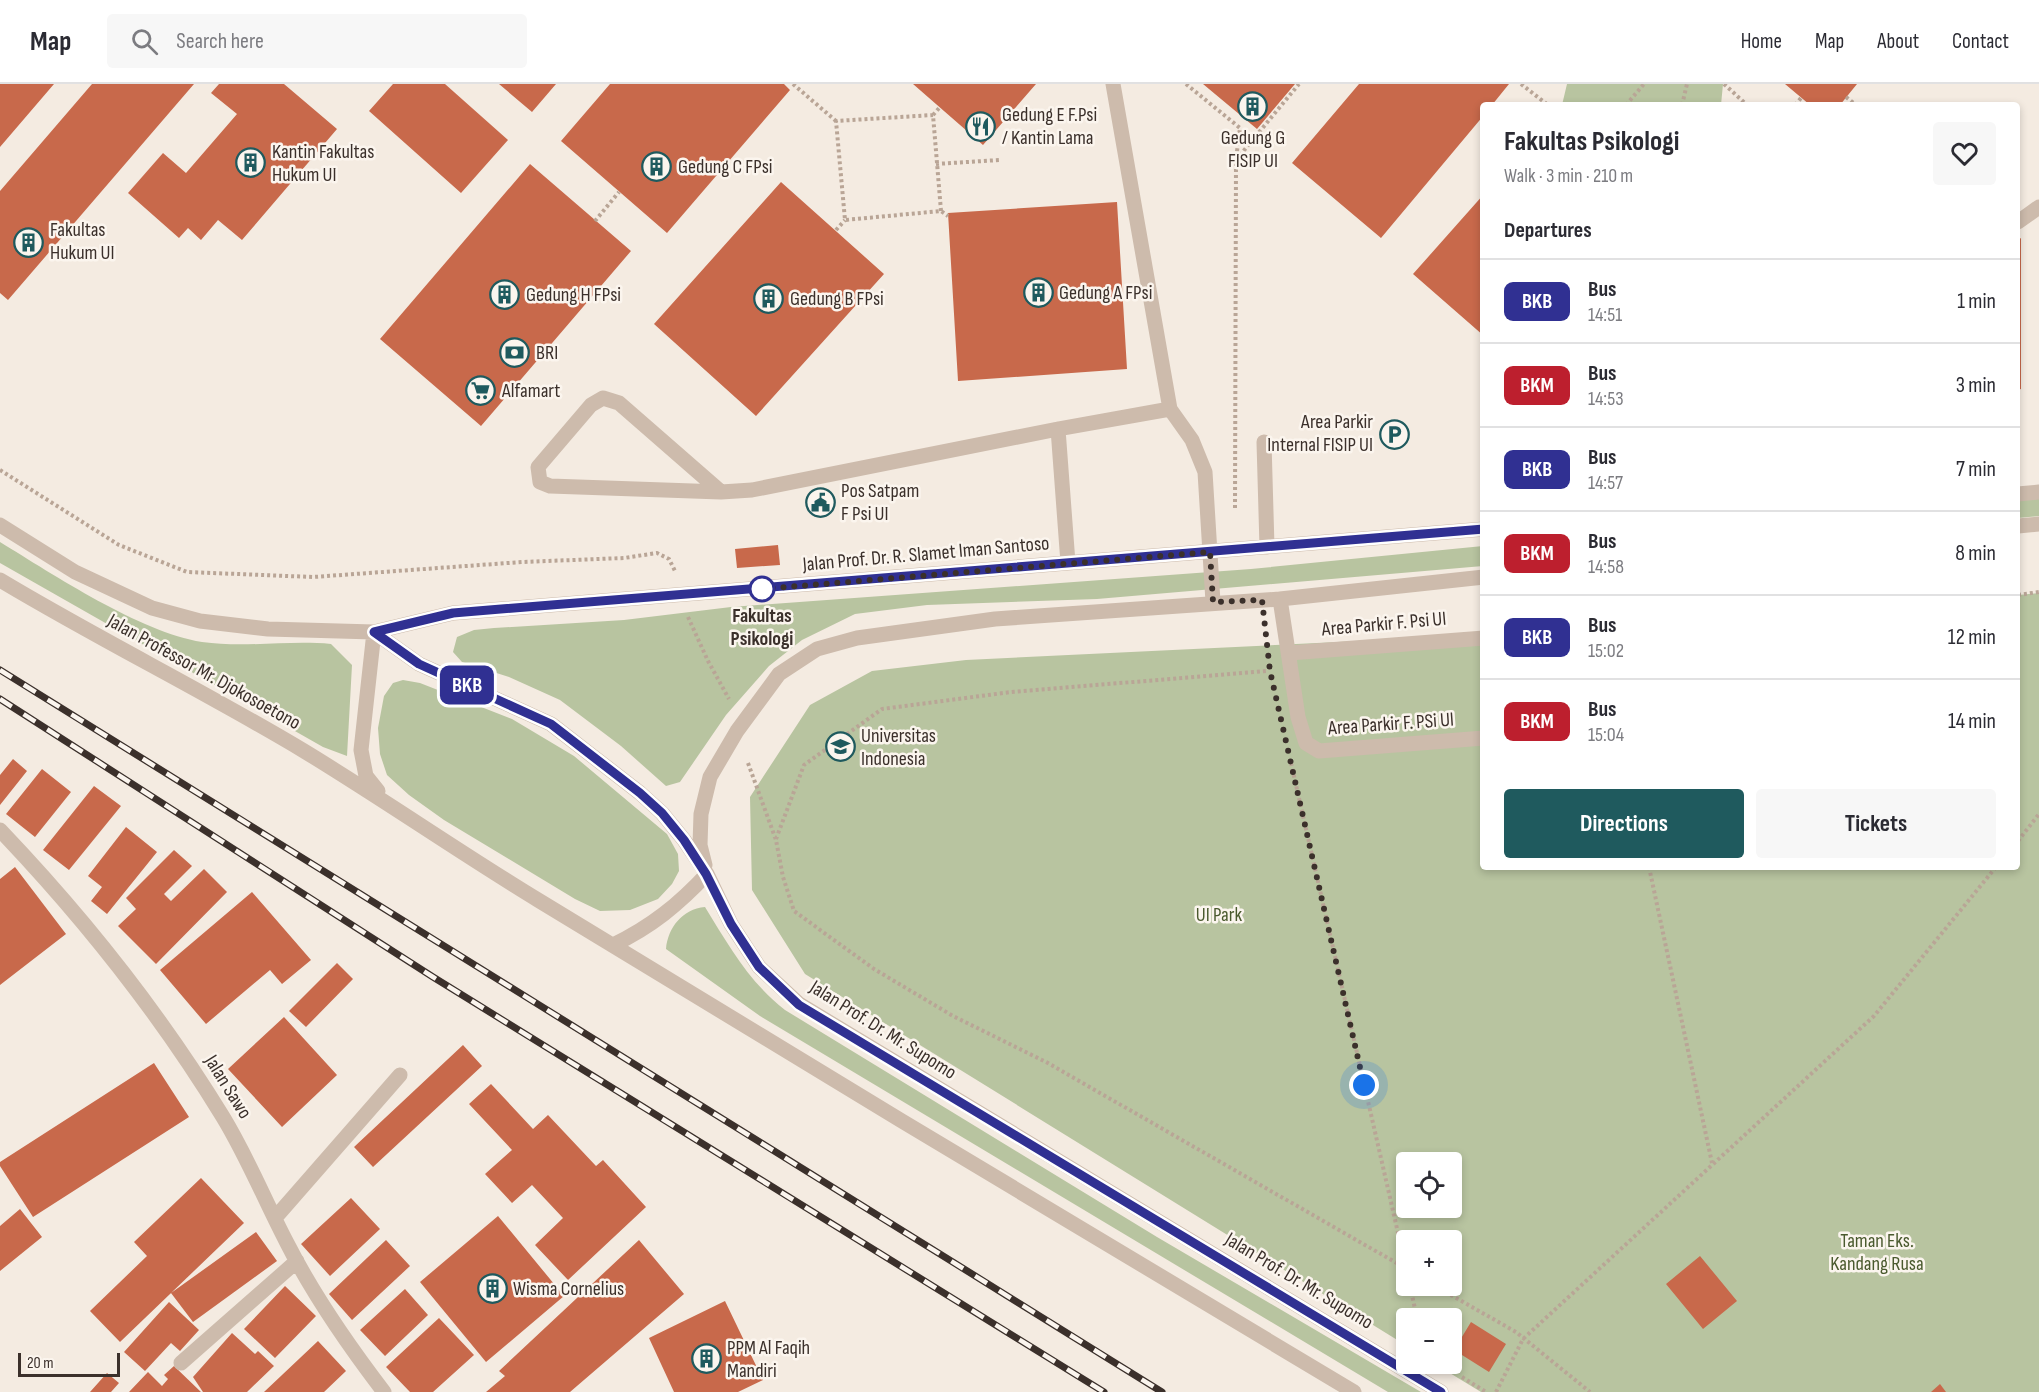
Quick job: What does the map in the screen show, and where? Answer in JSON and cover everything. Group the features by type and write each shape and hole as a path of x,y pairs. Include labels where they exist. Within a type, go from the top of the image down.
{"street":[{"path":"1113,84 1170,410 1192,440 1205,472 1213,602"},
{"path":"2020,221 2039,207"},
{"path":"720,492 619,403 603,398 591,405 538,467 540,482 550,486 720,492 752,490 1058,429 1170,410"},
{"path":"1058,429 1068,563"},
{"path":"1264,442 1266,547"},
{"path":"2020,494 2039,492"},
{"path":"2020,526 2039,524"},
{"name":"Jalan Professor Mr. Djokosoetono","path":"0,525 75,572 152,609 201,621 268,629 374,632"},
{"name":"Jalan Prof. Dr. R. Slamet Iman Santoso","path":"374,632 453,613 1480,529"},
{"path":"613,945 653,924 681,901 706,874 700,845 700,814 710,777 737,731 773,681 779,674 818,649 856,638 995,619 1280,599 1480,577"},
{"name":"Jalan Professor Mr. Djokosoetono","path":"0,580 102,640 225,704 386,801"},
{"name":"Area Parkir F. PSi UI","path":"1280,599 1298,717 1306,743 1319,751 1480,738"},
{"path":"374,632 361,750 366,776 386,801 459,851 953,1154 1354,1392"},
{"name":"Jalan Prof. Dr. Mr. Supomo","path":"374,632 419,664 551,724 584,747 662,813 684,840 706,874 731,924 759,967 799,1005 1441,1392"},
{"name":"Area Parkir F. Psi UI","path":"1289,653 1480,638"},
{"name":"Jalan Sawo","path":"0,830 47,879 103,946 185,1058 248,1161 297,1261 351,1348 384,1392"},
{"path":"275,1218 400,1075"},
{"path":"181,1363 297,1261"}],"path":[{"path":"793,84 836,121 845,220"},
{"path":"1186,84 1240,128 1236,160 1235,550"},
{"path":"1236,160 1299,84"},
{"path":"1521,84 1544,102"},
{"path":"1629,102 1644,84"},
{"path":"1683,102 1687,84"},
{"path":"1724,84 1744,102"},
{"path":"1846,97 1852,102"},
{"path":"1797,102 1801,98"},
{"path":"940,107 933,115 940,211"},
{"path":"836,121 933,115"},
{"path":"936,164 999,160"},
{"path":"595,220 620,192"},
{"path":"836,230 845,220 940,211 948,216"},
{"path":"2020,595 2039,592"},
{"path":"776,840 804,765 882,709 1011,692 1270,671 1268,659"},
{"path":"1288,752 1397,1230"},
{"path":"2020,838 2039,814"},
{"path":"1650,870 1712,1163"},
{"path":"1496,1392 1523,1339 1874,1016 1994,870"},
{"path":"1453,1296 1516,1332 1590,1392"}],"green space":[{"path":"1567,84 1723,84 1721,102 1563,102"},
{"path":"2039,498 2039,516 2020,518 2020,500"},
{"path":"0,542 98,601 152,627 178,636 218,644 331,644 352,665 347,756 323,747 0,563"},
{"path":"1480,546 1480,566 1097,599 927,605 855,614 802,640 769,666 726,715 680,782 666,786 621,746 560,700 509,677 462,662 453,652 457,637 474,630 624,620 731,607 1251,569"},
{"name":"UI Park","path":"2039,593 2039,1392 1481,1392 1451,1374 1462,1374 1462,1308 1396,1308 1396,1339 805,974 752,890 750,797 810,705 872,671 966,660 1480,635 1480,870 2020,870 2020,595"},
{"path":"403,680 420,683 512,719 574,756 667,834 678,854 679,871 672,884 658,899 630,910 600,911 575,899 444,820 409,795 387,775 380,754 378,728 384,696 393,683"},
{"path":"705,907 750,975 785,1010 1157,1237 1421,1392 1388,1392 760,1016 666,949 673,927 678,921 689,911"}],"building":[{"path":"0,84 54,84 0,147"},
{"name":"Fakultas Hukum UI","path":"92,84 194,84 8,300 0,293 0,191"},
{"name":"Kantin Fakultas Hukum UI","path":"219,84 284,84 337,129 242,240 218,220 201,240 188,228 179,238 128,193 163,153 186,173 237,114 211,93"},
{"path":"393,84 445,84 508,140 461,193 369,111"},
{"path":"499,84 556,84 532,112"},
{"name":"Gedung C FPsi","path":"610,84 784,84 790,90 667,233 561,141"},
{"name":"Gedung E F.Psi / Kantin Lama","path":"913,84 1036,84 983,145"},
{"name":"Gedung G FISIP UI","path":"1203,84 1295,84 1257,129"},
{"path":"1359,84 1509,84 1494,102 1480,102 1480,120 1381,238 1292,163"},
{"path":"1785,84 1857,84 1842,102 1806,102"},
{"name":"Gedung H FPsi","path":"530,164 631,251 481,426 380,339"},
{"name":"Gedung B FPsi","path":"781,182 884,274 756,416 654,324"},
{"path":"1480,199 1480,333 1413,274"},
{"name":"Gedung A FPsi","path":"1117,202 1127,369 958,381 948,213"},
{"path":"2021,238 2020,389 2020,239"},
{"path":"778,545 780,565 737,568 735,549"},
{"path":"13,759 27,771 0,805 0,775"},
{"path":"42,769 71,792 35,837 6,814"},
{"path":"94,786 121,806 69,870 43,850"},
{"path":"126,827 157,852 107,914 91,901 102,887 88,876"},
{"path":"174,850 192,866 164,894 171,901 204,869 227,892 156,964 118,926 136,909 126,898"},
{"path":"15,867 66,934 0,985 0,879"},
{"path":"252,892 311,960 282,984 270,970 206,1024 160,970"},
{"path":"337,963 353,979 306,1027 289,1011"},
{"path":"284,1017 337,1075 282,1127 228,1069"},
{"path":"463,1045 482,1066 373,1167 354,1147"},
{"path":"154,1063 189,1117 33,1217 0,1166 0,1162"},
{"path":"491,1084 533,1129 548,1115 596,1166 603,1160 646,1207 568,1280 535,1245 563,1218 532,1185 512,1203 485,1174 512,1150 469,1104"},
{"path":"201,1178 244,1223 120,1342 90,1311 147,1256 134,1242"},
{"path":"351,1198 380,1229 330,1276 301,1244"},
{"path":"20,1209 42,1237 0,1271 0,1226"},
{"name":"Wisma Cornelius","path":"498,1216 564,1296 486,1362 420,1282"},
{"path":"256,1232 277,1261 193,1322 171,1293"},
{"path":"386,1240 410,1266 352,1320 329,1294"},
{"path":"639,1240 684,1294 570,1392 486,1392 505,1376 499,1371"},
{"path":"1700,1256 1737,1301 1703,1329 1666,1284"},
{"path":"285,1286 316,1316 275,1358 244,1329"},
{"path":"405,1289 428,1315 385,1356 360,1330"},
{"name":"PPM Al Faqih Mandiri","path":"725,1301 763,1380 738,1392 674,1392 649,1338"},
{"path":"169,1302 199,1330 180,1351 171,1343 145,1371 124,1352"},
{"path":"439,1318 474,1355 433,1392 410,1392 386,1367"},
{"path":"1471,1322 1506,1344 1489,1372 1462,1355 1462,1337"},
{"path":"232,1333 255,1354 258,1351 274,1366 247,1392 203,1392 193,1377"},
{"path":"318,1341 346,1371 324,1392 264,1392"},
{"path":"174,1366 201,1392 129,1392 148,1372 162,1386 168,1379 164,1375"},
{"path":"107,1373 119,1383 111,1392 90,1392"},
{"path":"1940,1384 1946,1392 1931,1392"}],"railway":[{"path":"0,670 1162,1392"},
{"path":"0,699 433,977 1104,1392"}],"bus line":[{"name":"BKB","path":"1441,1392 799,1005 759,967 731,924 706,874 684,840 662,813 640,793 584,747 551,724 419,664 374,632 453,613 1480,529"}],"place":[{"name":"Gedung G FISIP UI","path":"1253,107"},
{"name":"Gedung E F.Psi / Kantin Lama","path":"981,126"},
{"name":"Kantin Fakultas Hukum UI","path":"251,163"},
{"name":"Gedung C FPsi","path":"657,167"},
{"name":"Fakultas Hukum UI","path":"29,242"},
{"name":"Gedung A FPsi","path":"1038,293"},
{"name":"Gedung H FPsi","path":"505,295"},
{"name":"Gedung B FPsi","path":"769,299"},
{"name":"BRI","path":"515,353"},
{"name":"Alfamart","path":"481,391"},
{"name":"Area Parkir Internal FISIP UI","path":"1394,434"},
{"name":"Pos Satpam F Psi UI","path":"820,503"},
{"name":"Fakultas Psikologi","path":"762,589"},
{"name":"Universitas Indonesia","path":"840,747"},
{"name":"Wisma Cornelius","path":"492,1289"},
{"name":"PPM Al Faqih Mandiri","path":"706,1359"}],"route":[{"path":"762,589 760,589 1210,552 1213,602 1262,600 1270,671 1364,1085"}],"park label":[{"name":"Taman Eks. Kandang Rusa","path":"1877,1252"}]}
